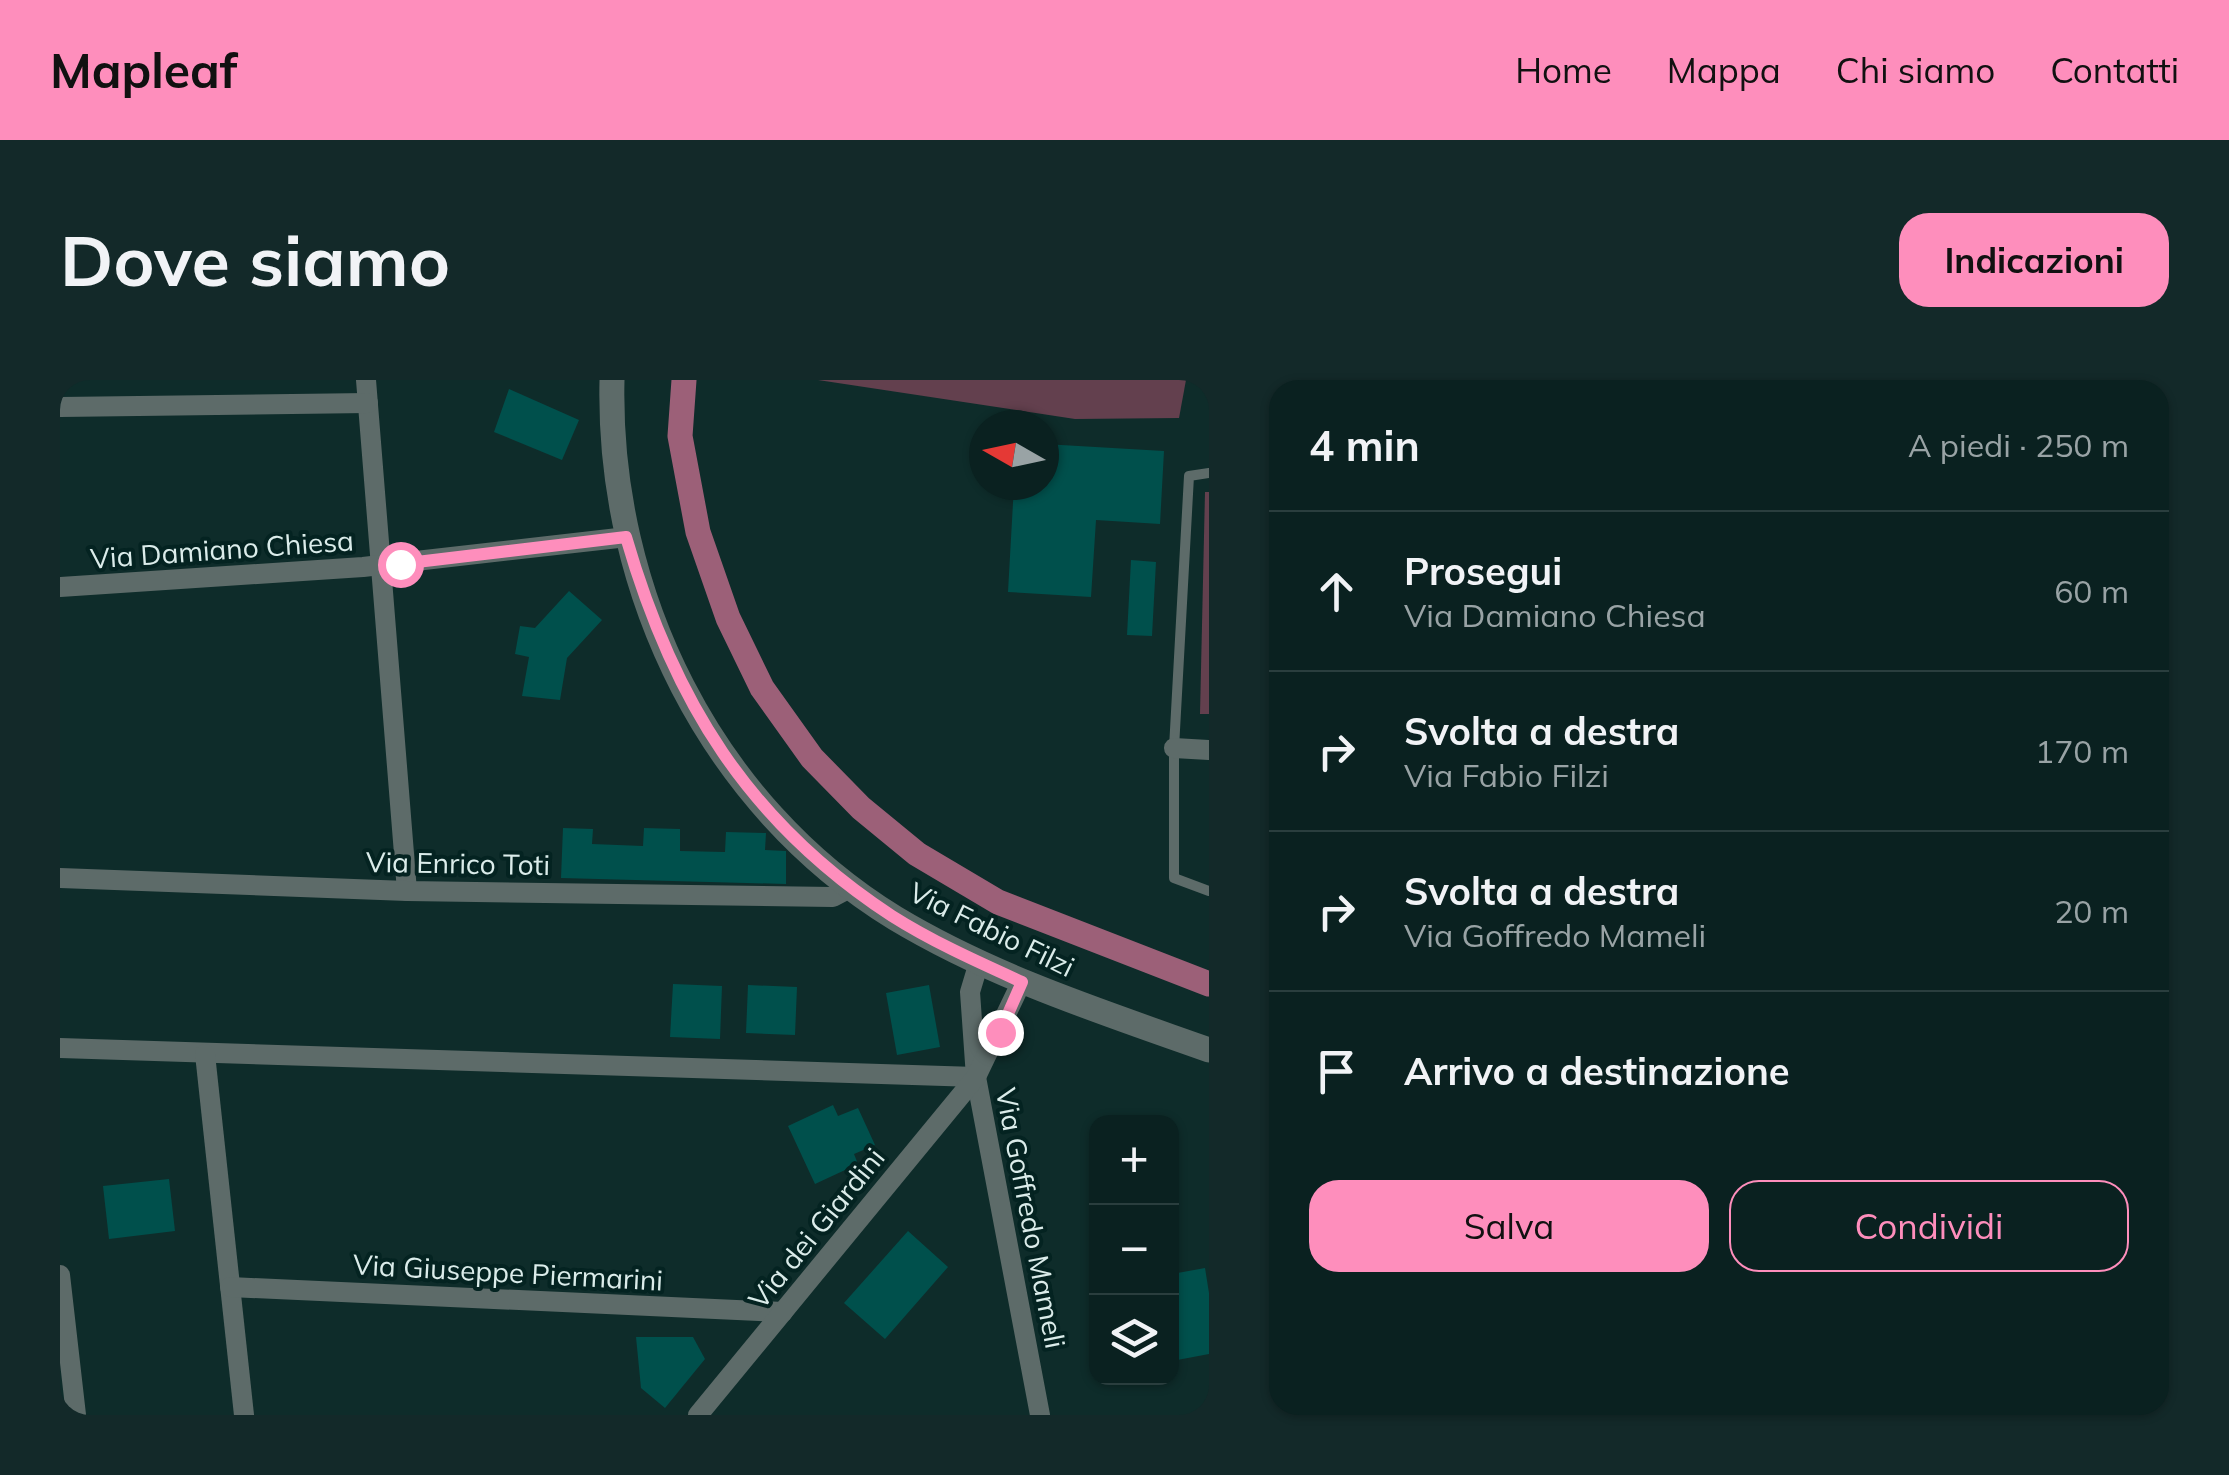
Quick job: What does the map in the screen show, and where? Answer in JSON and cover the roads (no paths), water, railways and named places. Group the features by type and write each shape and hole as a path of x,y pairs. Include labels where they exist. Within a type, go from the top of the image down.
{"street":[{"path":"366,380 407,891"},
{"name":"Via Fabio Filzi","path":"612,380 612,441 626,537 660,642 729,766 766,810 852,886 893,916 1022,982 1209,1050"},
{"path":"60,406 368,403"},
{"name":"Via Damiano Chiesa","path":"60,587 381,565 626,537"},
{"path":"1174,748 1209,750"},
{"name":"Via Enrico Toti","path":"60,878 407,891 832,897 852,886"},
{"path":"60,1048 976,1077 970,992 979,962"},
{"name":"Via Goffredo Mameli","path":"1022,982 976,1077 1040,1415"},
{"path":"204,1054 244,1415"},
{"name":"Via dei Giardini","path":"698,1415 976,1077"},
{"path":"60,1275 76,1415"},
{"name":"Via Giuseppe Piermarini","path":"230,1287 783,1312"}],"lane":[{"path":"1209,473 1189,476 1174,748 1174,878 1209,891"}],"waterway":[{"path":"684,380 680,436 698,532 728,618 762,688 812,758 861,808 917,854 998,902 1209,984"}]}
